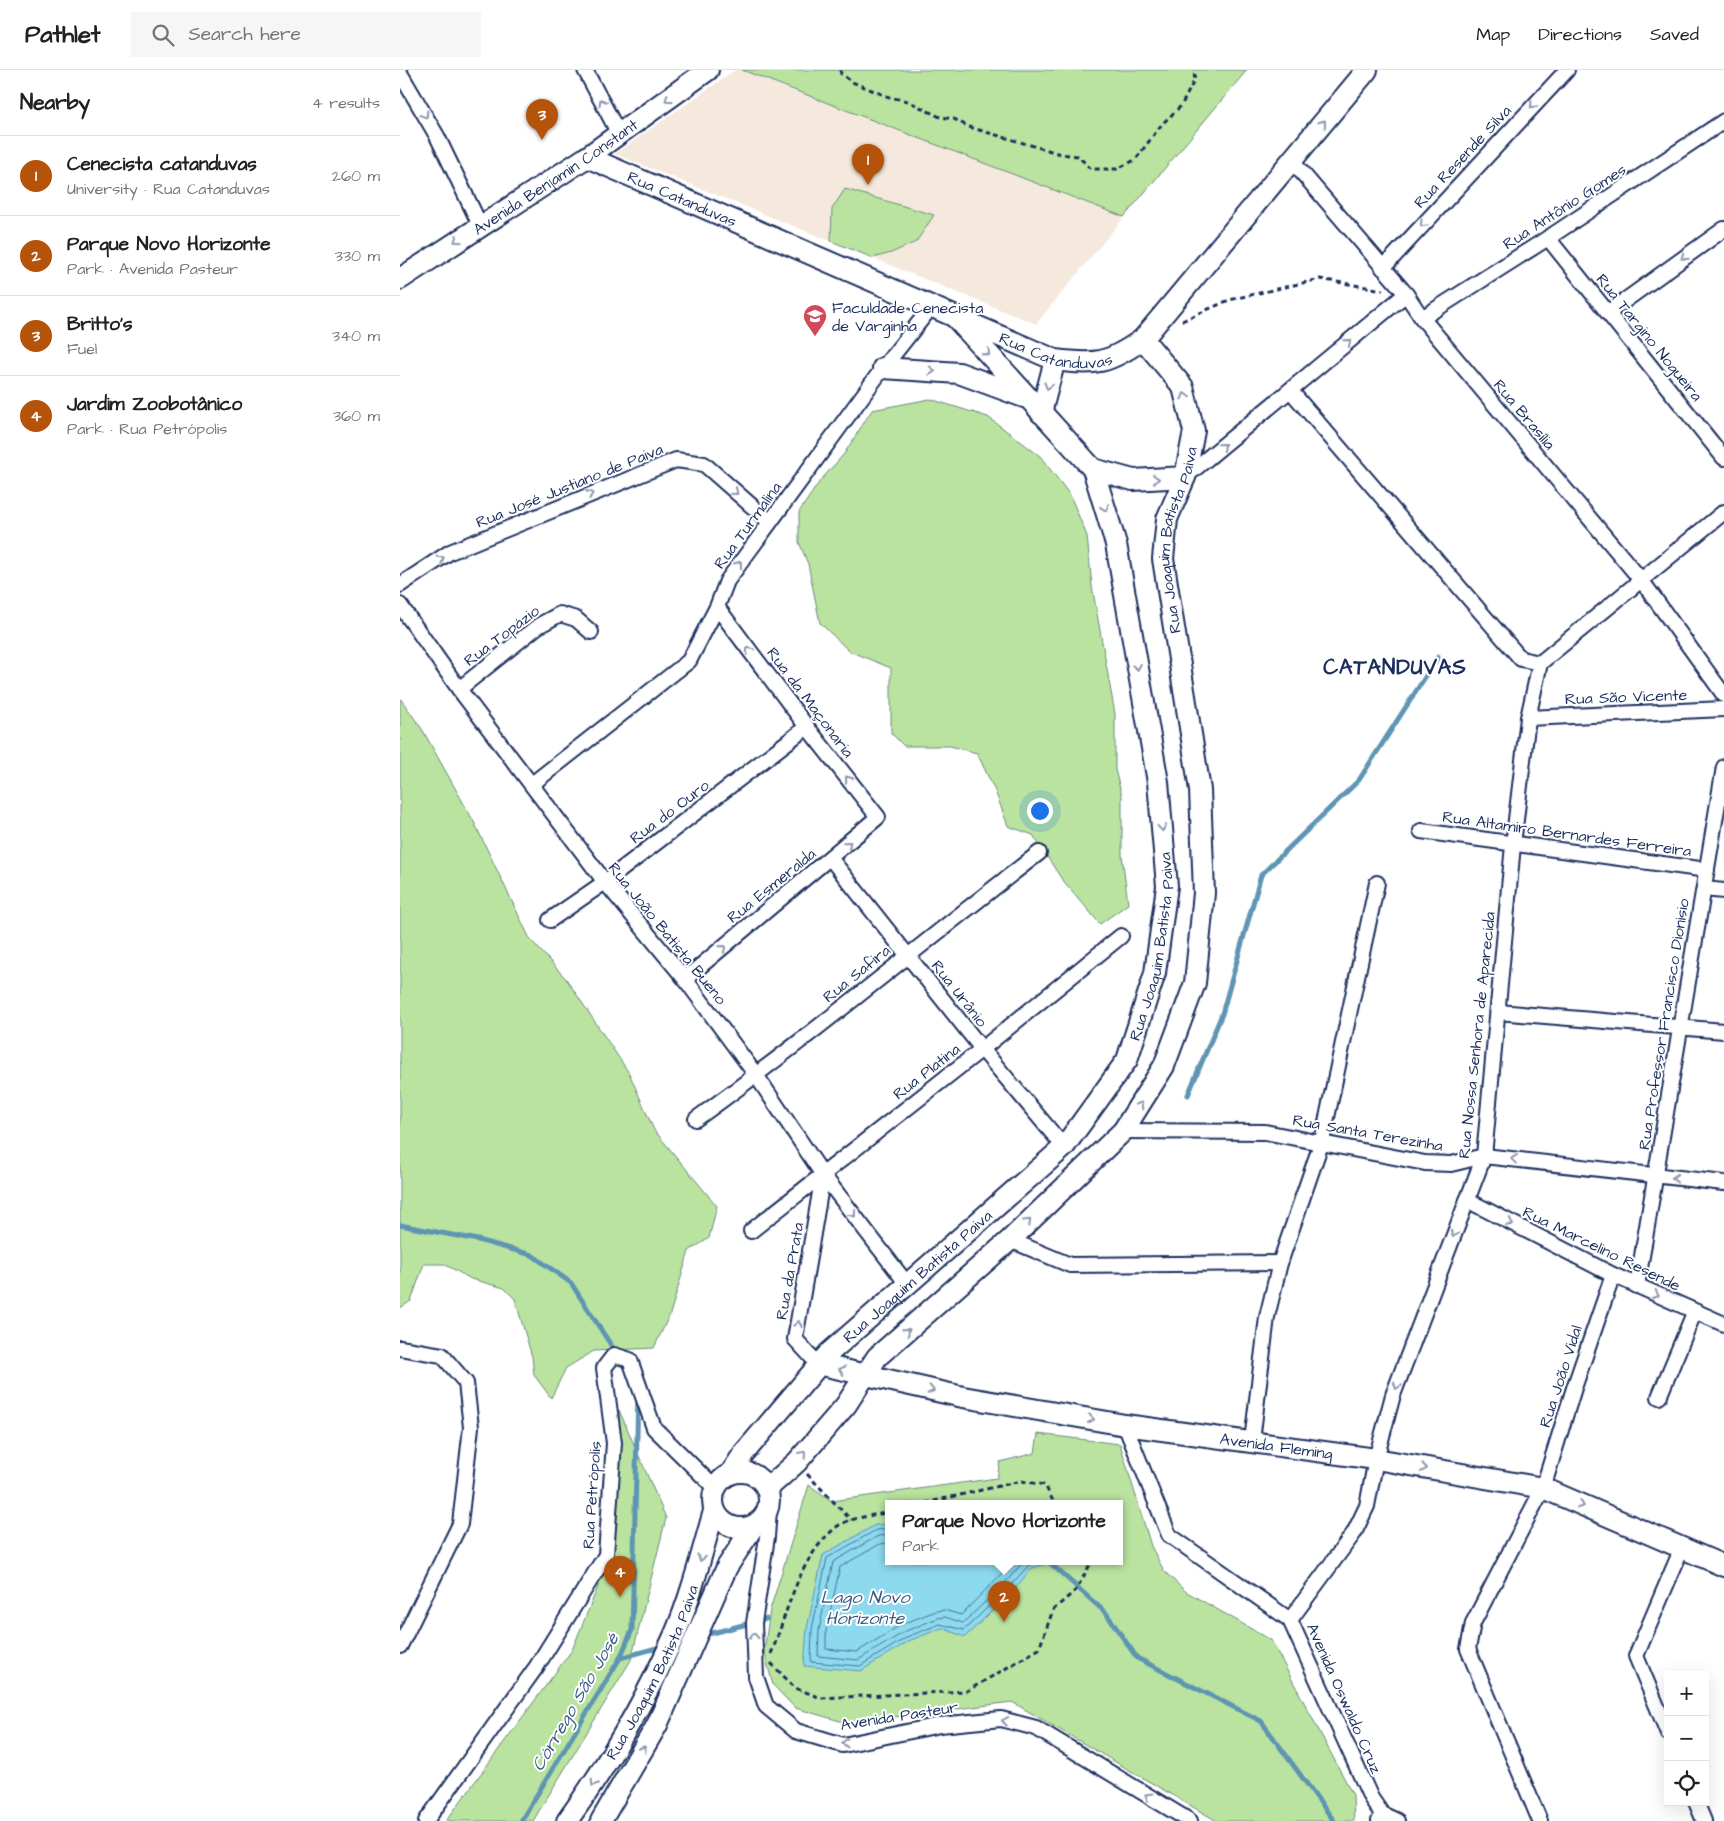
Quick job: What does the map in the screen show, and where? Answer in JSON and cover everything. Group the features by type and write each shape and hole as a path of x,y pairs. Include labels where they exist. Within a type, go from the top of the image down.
{"main road":[{"name":"Avenida Benjamin Constant","path":"400,279 480,225 587,157 708,70"},
{"name":"Rua Catanduvas","path":"587,157 1055,360 1089,364 1120,356 1143,340 1367,70"},
{"name":"Rua Joaquim Batista Paiva","path":"567,1821 594,1784 613,1751 675,1633 694,1582 714,1511 715,1488 731,1473 744,1453 818,1364 1064,1147 1127,1060 1155,973 1167,886 1158,782 1116,544 1092,469 955,317"},
{"name":"Rua Joaquim Batista Paiva","path":"768,1488 797,1462 846,1405 877,1358 1010,1240 1123,1131 1164,1066 1195,983 1204,893 1200,790 1163,559 1167,519 1185,477 1194,431 1182,387 1143,340"},
{"path":"883,368 959,373 1034,405 1055,360"},
{"path":"1092,469 1133,480 1185,477"},
{"name":"Avenida Fleming","path":"818,1364 963,1397 1125,1425 1376,1459 1543,1488 1724,1566"},
{"path":"731,1473 752,1473 768,1488 769,1510"},
{"name":"Rua Joaquim Batista Paiva","path":"601,1821 657,1725 727,1568 753,1527 769,1510"},
{"path":"714,1511 730,1527 753,1527"}],"street":[{"path":"586,70 619,134"},
{"name":"Rua Resende Silva","path":"1383,268 1567,70"},
{"path":"400,73 437,136 480,225"},
{"name":"Rua Antônio Gomes","path":"1422,318 1548,238 1724,121"},
{"name":"Rua Brasília","path":"1292,161 1406,294 1422,318 1642,581 1724,695"},
{"path":"1609,312 1722,233"},
{"name":"Rua Targino Nogueira","path":"1548,238 1724,458"},
{"path":"1185,477 1406,294"},
{"name":"Rua Turmalina","path":"532,784 689,661 717,607 727,581 883,368 932,306"},
{"path":"1290,390 1521,659 1540,663 1724,512"},
{"name":"Rua José Justiano de Paiva","path":"400,585 450,552 676,460 704,464 770,522"},
{"name":"Rua João Batista Bueno","path":"400,605 459,689 605,882 685,979 756,1075 823,1175 907,1284"},
{"name":"Rua da Maçonaria","path":"717,607 807,728 878,817"},
{"name":"Rua Topázio","path":"459,689 538,626 560,614 576,619 591,632"},
{"name":"Rua Nossa Senhora de Aparecida","path":"1376,1459 1393,1395 1484,1156 1513,845 1528,718 1540,663"},
{"name":"Rua São Vicente","path":"1528,718 1724,709"},
{"name":"Rua do Ouro","path":"550,920 605,882 807,728"},
{"name":"Rua Professor Francisco Dionisio","path":"1637,1286 1724,767"},
{"name":"Rua Esmeralda","path":"685,979 831,859 878,817"},
{"name":"Rua Altamiro Bernardes Ferreira","path":"1422,831 1513,845 1707,870"},
{"name":"Rua Safira","path":"696,1119 756,1075 907,954 1039,853"},
{"name":"Rua Urânio","path":"831,859 982,1049 1064,1147"},
{"path":"1252,1441 1267,1317 1280,1263 1322,1141 1377,884"},
{"path":"1704,889 1724,891"},
{"name":"Rua Platina","path":"751,1231 982,1049 1121,936"},
{"path":"1498,1012 1724,1031"},
{"name":"Rua Santa Terezinha","path":"1123,1131 1264,1132 1322,1141 1425,1163 1451,1164 1484,1156 1656,1177 1724,1183"},
{"name":"Rua da Prata","path":"818,1364 795,1339 823,1175"},
{"name":"Rua Marcelino Resende","path":"1467,1200 1613,1275 1724,1324"},
{"path":"1010,1240 1070,1265 1280,1263"},
{"name":"Rua João Vidal","path":"1540,1821 1468,1649 1472,1623 1543,1488 1574,1388 1613,1275"},
{"path":"1659,1397 1694,1312"},
{"path":"400,1348 442,1355 466,1383 471,1428 460,1524 400,1646"},
{"name":"Rua Petrópolis","path":"426,1821 537,1666 606,1555 614,1443 604,1368 614,1355 630,1360 654,1428 715,1488"},
{"path":"1125,1425 1169,1535 1290,1620"},
{"name":"Avenida Oswaldo Cruz","path":"1376,1459 1367,1506 1354,1533 1290,1620 1380,1818"},
{"name":"Avenida Pasteur","path":"769,1510 768,1537 754,1623 756,1677 766,1706 796,1731 843,1745 940,1725 1001,1719 1036,1728 1190,1821"},
{"path":"1664,1723 1636,1656 1682,1548"},
{"path":"1698,1806 1704,1821"},
{"path":"1380,1818 1397,1821"}],"path":[{"path":"840,70 841,74 852,82 889,98 921,106 940,116 954,119 969,127 1061,154 1078,156 1091,169 1117,169 1135,160 1162,124 1181,106 1194,81 1195,70"},
{"path":"1177,324 1229,300 1320,278 1406,294"},
{"path":"797,1462 851,1521"},
{"path":"939,1500 1021,1481 1045,1485 1052,1500"},
{"path":"885,1513 851,1521 835,1528 804,1566 768,1660 795,1688 821,1698 966,1691 1039,1649 1053,1610 1076,1590 1090,1565"}],"shaded area":[{"path":"735,70 742,70 1124,217 1036,324 615,154"}],"green space":[{"path":"742,70 1247,70 1124,217"},
{"path":"845,189 934,215 916,242 891,253 873,258 831,241 832,209"},
{"path":"930,399 988,417 1040,456 1070,495 1087,536 1092,586 1115,714 1115,770 1122,796 1122,855 1128,904 1100,924 1061,878 1033,835 1008,826 995,791 977,753 950,746 904,746 891,733 891,668 849,651 820,623 808,564 799,542 799,512 820,481 844,454 872,410"},
{"path":"400,698 422,729 474,822 530,939 567,980 629,1073 654,1130 717,1206 709,1238 689,1251 670,1314 654,1348 594,1351 566,1368 551,1398 534,1375 532,1357 515,1299 504,1288 471,1279 444,1264 424,1264 411,1301 400,1308"},
{"path":"619,1410 666,1518 631,1660 533,1821 446,1821 572,1650 615,1545"},
{"path":"1038,1434 1120,1444 1151,1546 1164,1571 1185,1591 1271,1640 1353,1795 1354,1821 1217,1821 1012,1702 847,1723 795,1708 773,1685 764,1652 770,1610 809,1485 832,1501 997,1478 1000,1462 1035,1453"}],"water":[{"name":"Lago Novo Horizonte","path":"885,1524 885,1565 1043,1565 1032,1568 1013,1591 965,1637 942,1628 911,1640 861,1671 804,1666 807,1628 823,1555 875,1525"}],"waterway":[{"path":"1188,1095 1222,1014 1261,875 1359,780 1438,657"},
{"name":"Córrego São José","path":"400,1225 478,1240 532,1255 571,1283 616,1353"},
{"name":"Córrego São José","path":"521,1821 620,1658 632,1630 638,1395"},
{"path":"1052,1565 1106,1613 1137,1658 1261,1721 1334,1821"},
{"path":"701,1636 766,1619"},
{"path":"620,1658 664,1646"}],"place":[{"name":"Britto's","path":"542,140"},
{"name":"Cenecista catanduvas","path":"868,185"},
{"name":"Faculdade Cenecista de Varginha","path":"815,337"},
{"name":"Jardim Zoobotânico","path":"620,1597"},
{"name":"Parque Novo Horizonte","path":"1004,1622"}],"district":[{"name":"CATANDUVAS","path":"1395,667"}]}
